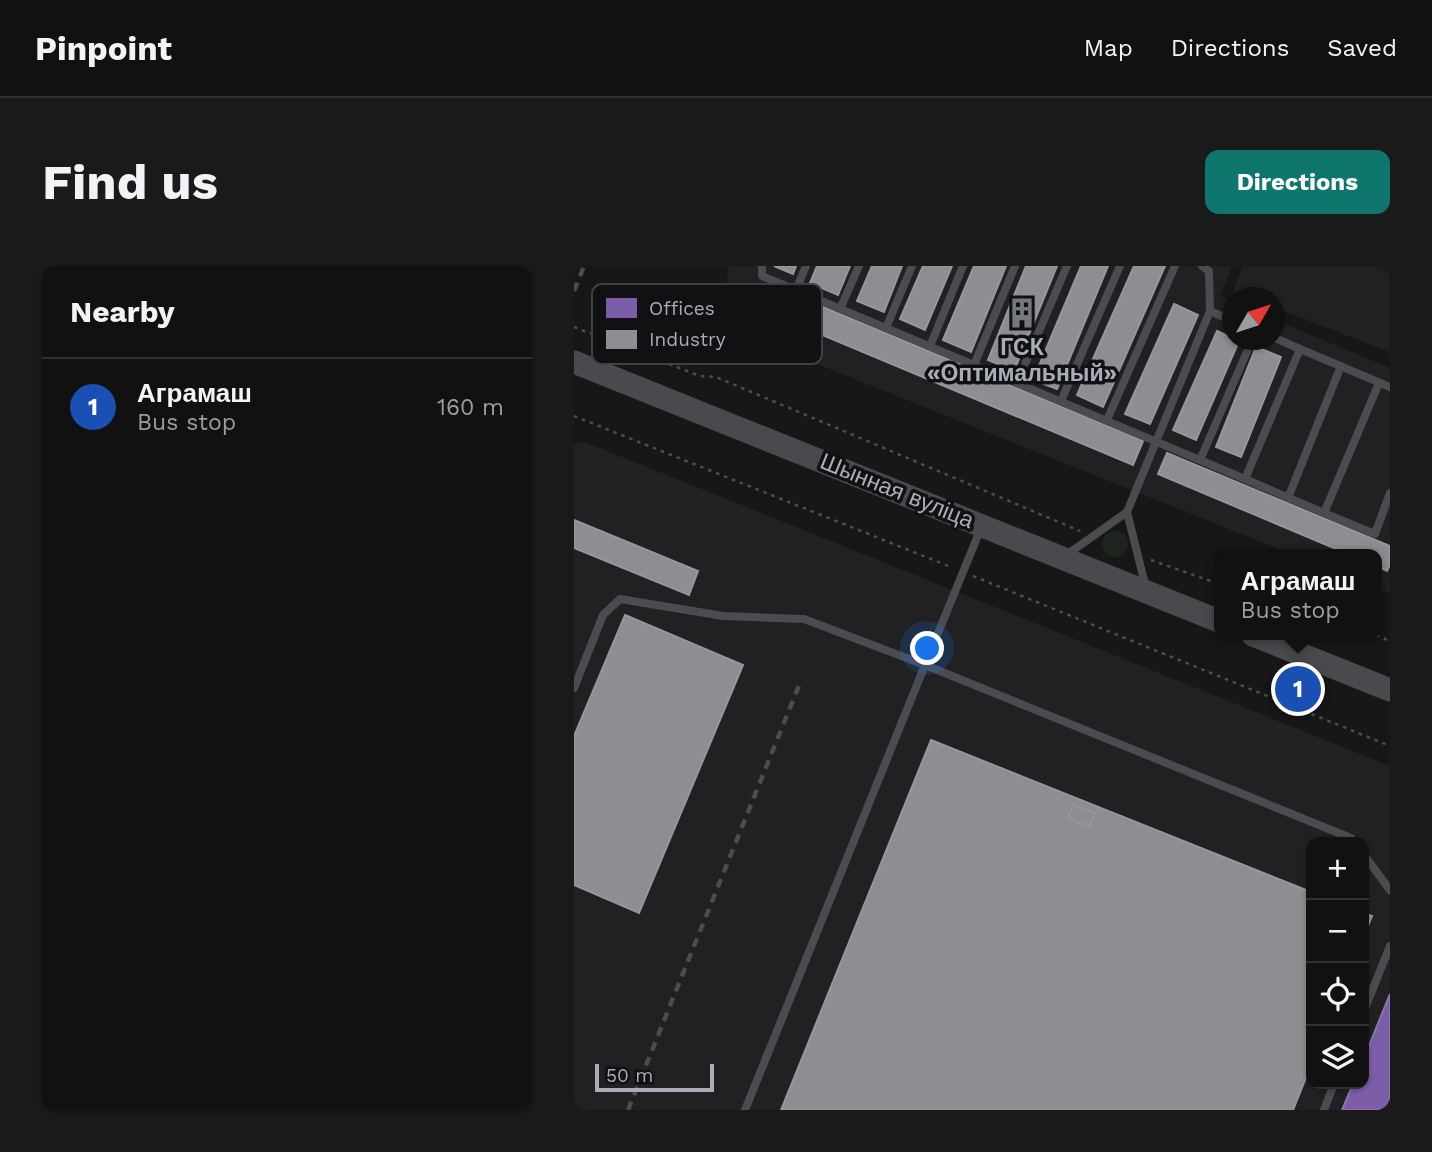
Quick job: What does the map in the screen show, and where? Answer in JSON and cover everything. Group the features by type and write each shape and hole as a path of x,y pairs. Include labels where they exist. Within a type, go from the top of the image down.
{"main road":[{"name":"Шынная вуліца","path":"574,362 1214,619"},
{"path":"1265,640 1390,690"}],"lane":[{"path":"762,266 762,276 781,284"},
{"path":"798,284 806,266"},
{"path":"841,309 859,266"},
{"path":"886,328 912,266"},
{"path":"930,346 962,266"},
{"path":"974,365 1015,266"},
{"path":"1017,383 1067,266"},
{"path":"1060,401 1120,266"},
{"path":"1107,420 1175,266"},
{"path":"1063,558 1127,512 1210,311 1209,271 1202,266"},
{"path":"822,301 1375,534 1390,493"},
{"path":"1210,311 1222,316"},
{"path":"1285,342 1390,387"},
{"path":"1245,479 1300,349"},
{"path":"1200,460 1248,350"},
{"path":"1288,498 1340,366"},
{"path":"1324,513 1379,383"},
{"path":"1127,512 1147,592"},
{"path":"745,1110 982,525"},
{"path":"574,688 603,615 620,599 723,616 804,619 925,665 1348,837"},
{"path":"1369,862 1390,890"},
{"path":"1369,998 1390,946"},
{"path":"1324,1110 1332,1089"}],"path":[{"path":"574,327 592,334"},
{"path":"669,364 700,376 716,377 1093,536"},
{"path":"574,416 1390,746"},
{"path":"1138,555 1214,582"}],"shaded area":[{"path":"729,266 1232,266 1220,296 1222,350 1285,350 1285,324 1390,368 1390,594 1382,591 1382,549 1279,549 817,364 822,364 822,284 726,284"},
{"path":"1242,266 1390,266 1390,352 1285,312 1285,287 1235,287"},
{"path":"585,442 1390,766 1390,1110 574,1110 574,444"},
{"path":"1115,531 1124,535 1128,544 1124,553 1115,557 1106,553 1102,544 1106,535"}],"building: Offices":[{"path":"1390,994 1390,1110 1342,1110 1351,1089 1369,1089 1369,1046"}],"building: Industry":[{"path":"774,266 796,266 793,274"},
{"path":"817,266 850,266 838,295 822,288 822,284 810,283"},
{"path":"872,266 902,266 884,312 857,301"},
{"path":"923,266 952,266 925,330 900,319"},
{"path":"974,266 1006,266 971,352 943,340"},
{"name":"ГСК «Оптимальный»","path":"1026,266 1057,266 1014,371 988,360"},
{"path":"1081,266 1108,266 1057,389 1033,380"},
{"path":"1134,266 1165,266 1103,407 1077,395"},
{"path":"1174,304 1198,315 1150,424 1125,414"},
{"path":"822,307 1143,441 1133,465 822,335"},
{"path":"1217,331 1222,333 1222,350 1235,350 1196,440 1173,430"},
{"path":"1255,350 1264,350 1281,357 1241,457 1216,447"},
{"path":"1167,453 1390,546 1390,564 1387,571 1382,568 1382,549 1336,549 1158,474"},
{"path":"574,520 698,571 689,595 574,548"},
{"path":"625,615 743,665 639,913 574,885 574,736"},
{"path":"931,740 1306,890 1306,1078 1293,1110 781,1110"},
{"path":"1073,805 1095,813 1089,827 1068,818"}],"railway":[{"path":"574,291 584,266"},
{"path":"628,1110 800,683"}],"place":[{"name":"ГСК «Оптимальный»","path":"1022,313"},
{"name":"Аграмаш","path":"1298,689"}]}
